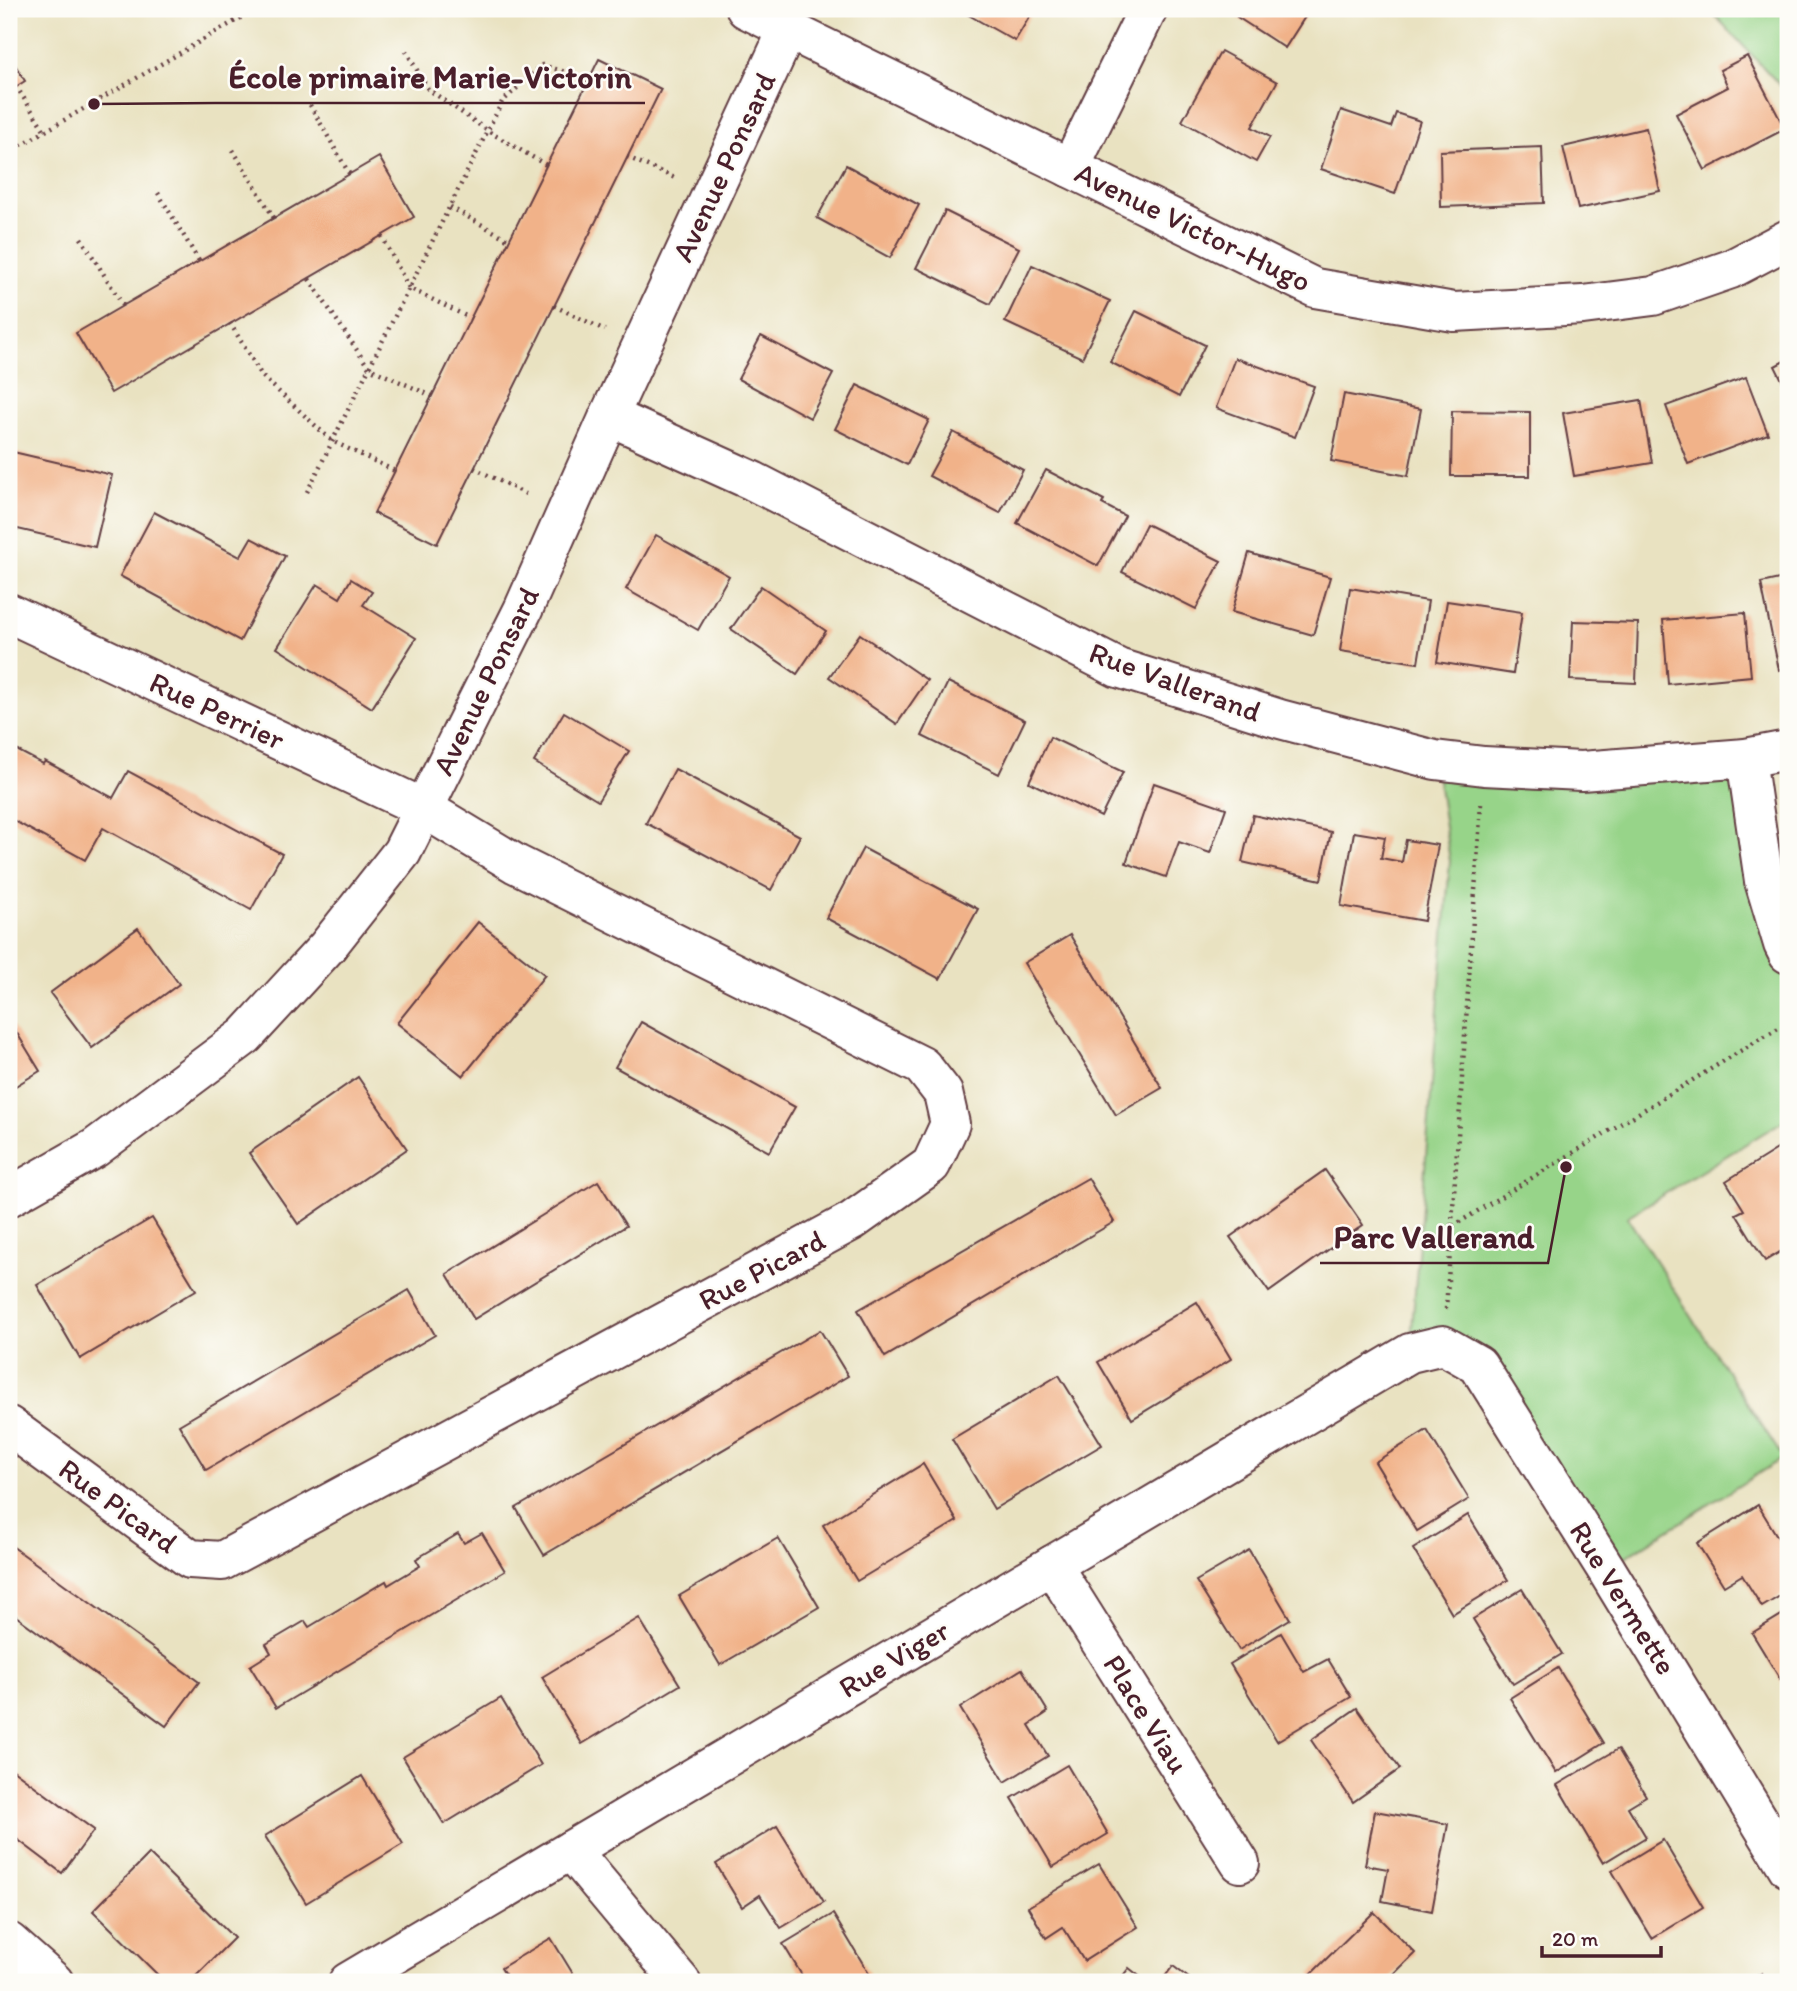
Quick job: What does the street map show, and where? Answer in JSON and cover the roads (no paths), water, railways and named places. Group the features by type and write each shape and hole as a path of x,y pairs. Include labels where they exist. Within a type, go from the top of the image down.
{"street":[{"name":"Avenue Victor-Hugo","path":"746,9 1315,288 1454,312 1583,305 1653,296 1731,269 1788,239"},
{"path":"1070,168 1149,9"},
{"name":"Avenue Ponsard","path":"9,1197 95,1148 245,1036 327,947 401,852 523,610 640,348 788,29"},
{"name":"Rue Vallerand","path":"609,416 753,481 1118,668 1280,719 1435,760 1484,766 1581,771 1746,758 1788,750"},
{"name":"Rue Perrier","path":"9,613 425,809"},
{"path":"1746,758 1764,881 1788,954"},
{"name":"Rue Picard","path":"9,1426 190,1559 222,1561 852,1221 931,1165 950,1124 943,1093 922,1066 516,864 425,809"},
{"name":"Rue Viger","path":"348,1982 1410,1353 1443,1345"},
{"name":"Rue Vermette","path":"1443,1345 1478,1365 1788,1868"},
{"name":"Place Viau","path":"1052,1565 1240,1863"},
{"path":"571,1850 681,1982"},
{"path":"9,1942 54,1982"}],"place":[{"name":"École primaire Marie-Victorin","path":"94,104"},
{"name":"Parc Vallerand","path":"1566,1167"}]}
